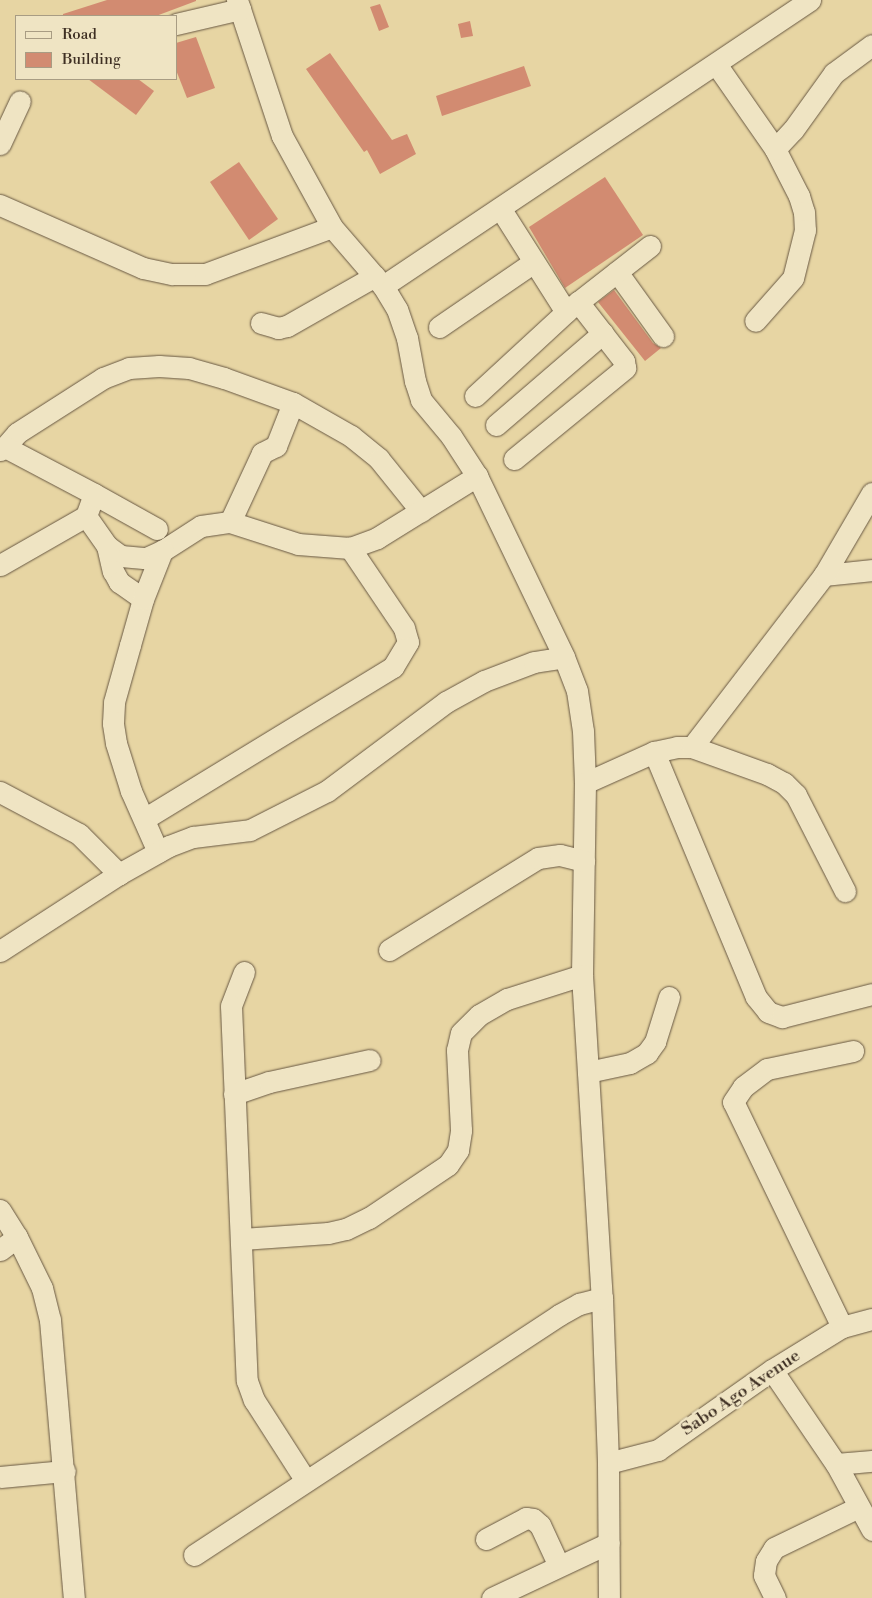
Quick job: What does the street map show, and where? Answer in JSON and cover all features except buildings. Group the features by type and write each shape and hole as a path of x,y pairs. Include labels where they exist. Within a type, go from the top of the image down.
{"street":[{"path":"261,323 278,328 286,326 379,281 500,208 810,0"},
{"path":"178,23 239,4 282,136 332,227 379,281 397,309 407,338 415,381 421,400 451,436 477,476 564,657 577,691 583,731 585,783 582,975 602,1298 608,1463 609,1598"},
{"path":"776,149 834,73 872,45"},
{"path":"716,64 776,149 799,196 805,230 793,278 755,321"},
{"path":"0,144 20,101"},
{"path":"0,205 143,268 172,274 205,274 332,227"},
{"path":"500,208 534,262 572,307 603,333 624,361 625,368 514,459"},
{"path":"475,396 572,307 650,246"},
{"path":"439,327 534,262"},
{"path":"617,272 663,336"},
{"path":"496,425 603,333"},
{"path":"157,529 94,494 2,449 17,433 103,378 129,368 159,366 189,368 224,378 294,404 351,436 379,459 421,511"},
{"path":"230,522 262,453 276,446 294,404"},
{"path":"86,516 107,546 121,556 146,558 162,551 200,526 230,522 298,544 350,548 377,538 477,476"},
{"path":"692,747 824,575 872,493"},
{"path":"0,565 86,516 94,494"},
{"path":"107,546 113,571 118,582 143,599"},
{"path":"144,819 394,667 408,642 404,628 350,548"},
{"path":"158,852 131,791 116,743 113,723 114,702 143,599 162,551"},
{"path":"824,575 872,570"},
{"path":"0,951 119,874 158,852 193,837 250,830 327,791 446,702 484,680 534,662 564,657"},
{"path":"585,783 654,752 677,747 692,747 766,774 784,783 796,795 845,891"},
{"path":"654,752 756,997 768,1012 782,1017 872,994"},
{"path":"0,792 80,834 119,874"},
{"path":"389,950 538,858 560,855 584,862"},
{"path":"244,972 231,1006 247,1382 254,1400 306,1481"},
{"path":"242,1239 328,1233 346,1229 370,1218 448,1165 458,1150 461,1130 457,1050 461,1033 479,1015 507,999 582,975"},
{"path":"588,1072 630,1064 647,1053 655,1042 668,996"},
{"path":"842,1327 734,1102 743,1087 767,1069 853,1051"},
{"path":"234,1094 270,1082 370,1060"},
{"path":"0,1210 17,1237 42,1288 50,1320 65,1470 74,1598"},
{"path":"0,1250 17,1237"},
{"path":"194,1555 559,1315 579,1304 602,1298"},
{"name":"Sabo Ago Avenue","path":"608,1463 658,1450 772,1370 842,1327 872,1319"},
{"path":"772,1370 836,1464 872,1530"},
{"path":"836,1464 872,1461"},
{"path":"0,1477 65,1470"},
{"path":"775,1598 764,1575 766,1561 774,1548 858,1507"},
{"path":"486,1539 526,1518 534,1518 540,1525 559,1566"},
{"path":"492,1598 608,1543"}]}
